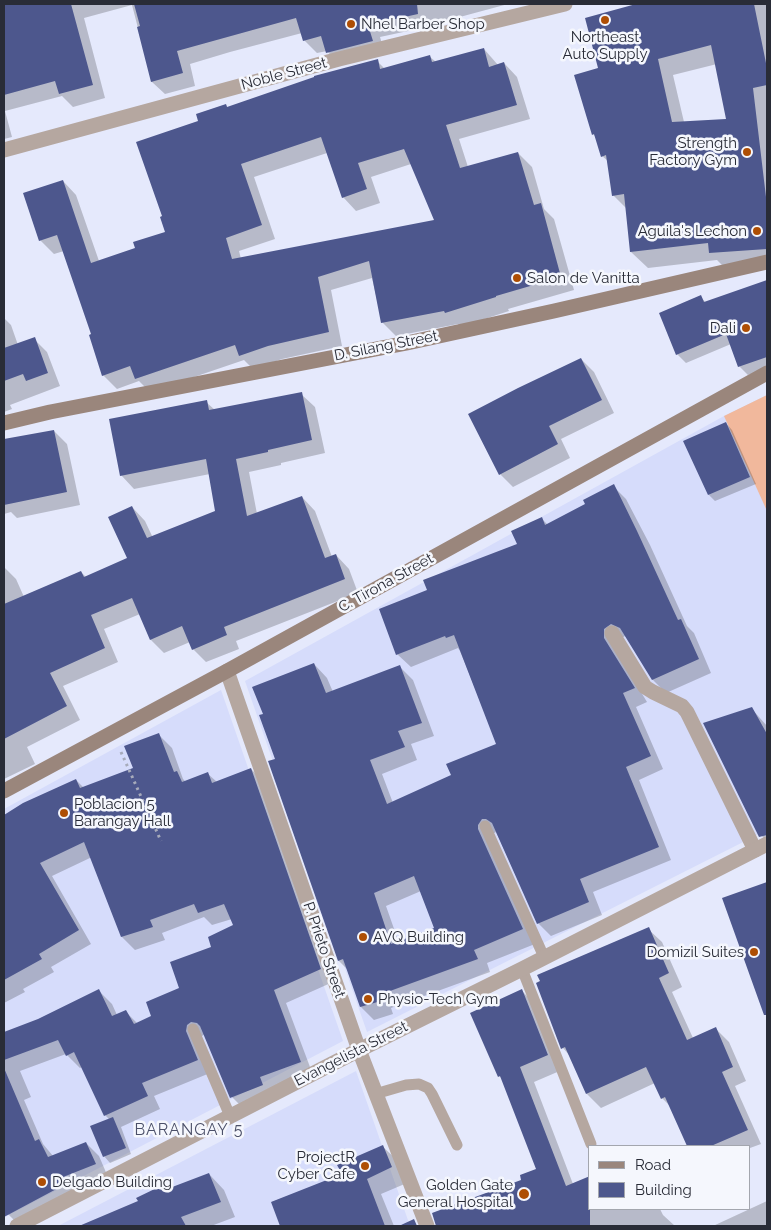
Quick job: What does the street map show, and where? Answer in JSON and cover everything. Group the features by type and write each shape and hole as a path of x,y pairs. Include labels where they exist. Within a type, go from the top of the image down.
{"main road":[{"name":"D. Silang Street","path":"4,423 50,412 407,343 767,262"},
{"name":"C. Tirona Street","path":"4,791 227,671 767,373"}],"street":[{"name":"Noble Street","path":"4,150 339,59 565,4"},
{"path":"612,633 645,686 682,706 761,847"},
{"name":"P. Prieto Street","path":"227,671 359,1050 427,1226"},
{"name":"Evangelista Street","path":"17,1226 359,1050 761,847"}],"lane":[{"path":"485,826 544,957"},
{"path":"522,969 590,1144"},
{"path":"193,1029 230,1116"},
{"path":"375,1094 406,1085 420,1084 428,1088 457,1145"}],"path":[{"path":"113,733 161,841"}],"shaded area":[{"path":"767,395 767,830 367,1032 245,681 724,416"},
{"path":"767,395 767,511 724,416"},
{"path":"221,690 343,1041 5,1217 4,809"},
{"path":"356,1071 410,1226 58,1226"}],"building":[{"path":"4,4 71,4 93,85 59,94 55,81 4,95"},
{"path":"134,4 417,4 418,14 368,25 373,41 326,53 321,36 303,41 296,18 177,51 183,73 151,82 137,27 140,26"},
{"path":"636,4 754,4 767,68 767,85 753,88 767,197 767,249 709,253 708,243 630,252 624,194 612,196 606,155 601,157 594,134 592,135 574,75 598,68 585,18","holes":["711,45 726,119 672,122 658,59"]},
{"path":"484,48 489,67 504,62 517,105 446,125 460,168 518,152 534,205 541,203 561,277 445,313 444,311 381,323 369,261 318,277 329,332 268,346 239,356 235,345 135,379 130,366 102,376 89,335 91,334 57,235 39,241 23,193 63,180 91,263 135,248 133,242 165,232 160,217 162,216 136,142 198,121 196,114 226,104 227,107 314,76 378,59 380,69 430,55 432,62","holes":["321,137 342,198 367,189 358,163 404,149 434,220 232,259 226,238 262,225 241,164"]},
{"path":"767,280 767,357 738,367 726,334 676,355 659,313 701,295 704,302"},
{"path":"35,337 48,373 26,381 23,374 4,381 4,348"},
{"path":"581,358 602,400 549,426 558,444 499,475 468,414"},
{"path":"302,392 312,440 236,459 247,516 302,496 325,558 336,554 345,579 224,627 227,635 192,650 182,626 150,640 132,598 91,615 105,648 50,673 67,706 4,739 4,604 81,571 84,577 127,558 108,517 132,506 147,538 215,511 206,459 120,476 109,419 207,400 209,410"},
{"path":"726,422 750,477 708,495 683,441"},
{"path":"54,430 67,492 4,505 4,439"},
{"path":"614,484 678,620 681,619 699,659 652,680 620,628 611,624 604,629 604,638 635,688 623,693 651,756 626,767 659,847 580,879 589,902 537,924 492,823 482,819 478,829 523,929 474,950 478,959 379,995 381,1001 360,1007 343,959 338,961 268,761 275,759 259,715 263,714 252,687 314,663 326,693 400,665 422,723 398,731 405,747 370,760 387,804 451,775 446,764 496,744 454,635 446,638 445,636 396,655 379,609 427,590 423,580 517,544 511,531 542,517 545,525 585,504 583,500","holes":["414,876 434,928 391,944 374,893"]},
{"path":"752,707 767,734 767,835 759,837 703,723"},
{"path":"159,733 174,772 177,771 182,782 208,772 212,783 251,768 321,969 274,990 301,1062 260,1077 263,1085 230,1098 200,1026 197,1023 191,1022 187,1025 186,1031 198,1060 142,1083 148,1096 104,1116 74,1052 66,1056 58,1040 4,1060 4,1032 38,1019 99,989 112,1016 126,1010 134,1024 151,1016 146,1002 179,988 170,962 211,947 208,937 233,925 224,904 198,913 194,904 150,920 153,927 121,937 84,842 40,863 79,930 39,954 42,959 4,980 4,815 23,803 76,779 80,788 133,768 124,746"},
{"name":"Domizil Suites","path":"767,882 767,1015 764,1015 722,898"},
{"path":"649,927 669,973 659,978 687,1040 716,1027 733,1067 722,1072 748,1130 713,1145 687,1145 665,1097 661,1099 646,1067 586,1094 565,1047 561,1049 536,983 540,981 537,975"},
{"path":"522,989 548,1055 520,1067 566,1186 588,1177 590,1226 436,1226 432,1213 521,1180 520,1175 536,1169 500,1076 498,1077 470,1013"},
{"path":"4,1068 35,1141 39,1139 48,1157 86,1142 96,1164 58,1179 62,1186 4,1217"},
{"path":"113,1117 126,1148 103,1157 90,1126"},
{"path":"383,1145 392,1167 367,1179 385,1226 280,1226 271,1202 342,1174 337,1165"},
{"path":"209,1173 221,1202 181,1217 186,1226 79,1226 138,1201 136,1198 165,1184 167,1189"},
{"path":"414,1219 417,1226 401,1226 401,1225"}],"place":[{"name":"Northeast Auto Supply","path":"605,20"},
{"name":"Nhel Barber Shop","path":"351,24"},
{"name":"Strength Factory Gym","path":"747,152"},
{"name":"Aguila's Lechon","path":"757,231"},
{"name":"Salon de Vanitta","path":"517,278"},
{"name":"Dali","path":"746,328"},
{"name":"Poblacion 5 Barangay Hall","path":"64,813"},
{"name":"AVQ Building","path":"363,937"},
{"name":"Domizil Suites","path":"754,952"},
{"name":"Physio-Tech Gym","path":"368,999"},
{"name":"ProjectR Cyber Cafe","path":"365,1166"},
{"name":"Delgado Building","path":"42,1182"},
{"name":"Golden Gate General Hospital","path":"524,1194"}],"district":[{"name":"BARANGAY 5","path":"189,1130"}]}
